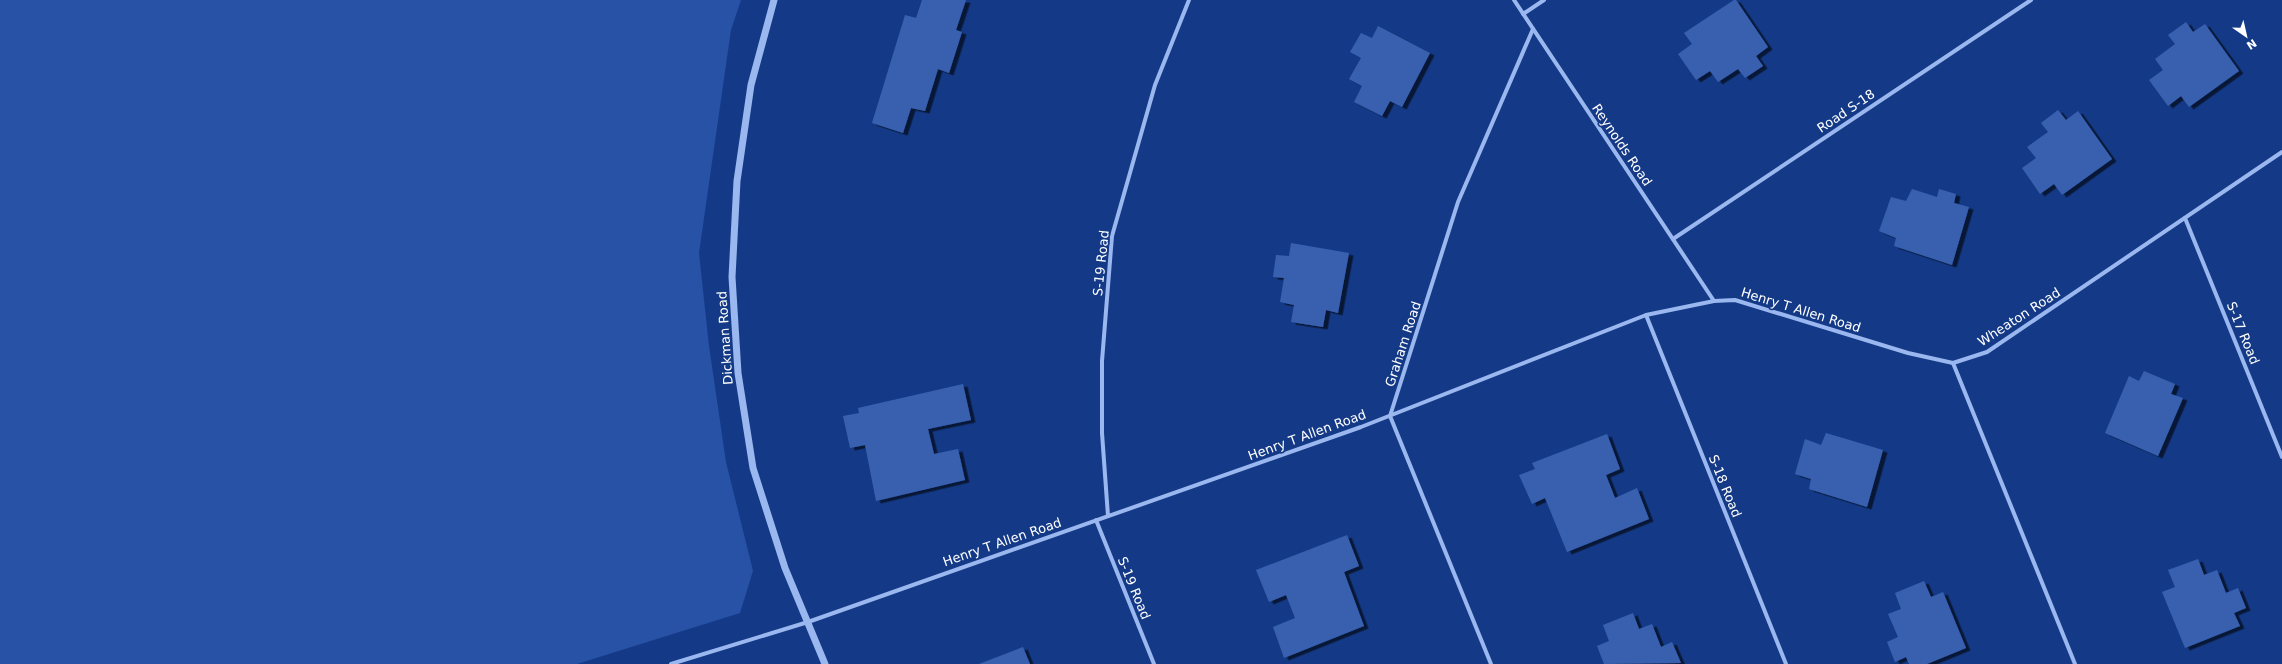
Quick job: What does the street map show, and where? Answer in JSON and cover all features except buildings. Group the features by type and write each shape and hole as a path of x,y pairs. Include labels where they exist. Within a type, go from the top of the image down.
{"street":[{"name":"Dickman Road","path":"774,0 751,85 736,181 732,277 738,373 753,468 785,568 825,664"},
{"name":"S-19 Road","path":"1108,516 1102,433 1102,361 1112,236 1155,86 1189,0"},
{"name":"Reynolds Road","path":"1514,0 1714,301"},
{"path":"1523,14 1544,0"},
{"name":"Road S-18","path":"1673,240 2031,0"},
{"name":"Graham Road","path":"1390,416 1458,202 1533,29"},
{"name":"Wheaton Road","path":"1953,363 1987,352 2282,152"},
{"name":"S-17 Road","path":"2185,218 2282,457"},
{"name":"Henry T Allen Road","path":"671,664 808,622 1390,416 1646,315 1714,301 1735,300 1908,353 1953,363"},
{"name":"S-18 Road","path":"1646,315 1786,664"},
{"path":"1953,363 2075,664"},
{"path":"1390,416 1491,664"},
{"name":"S-19 Road","path":"1096,520 1154,664"}],"shaded area":[{"path":"0,0 741,0 731,30 699,253 709,346 726,462 753,571 740,613 577,664 0,664"}]}
